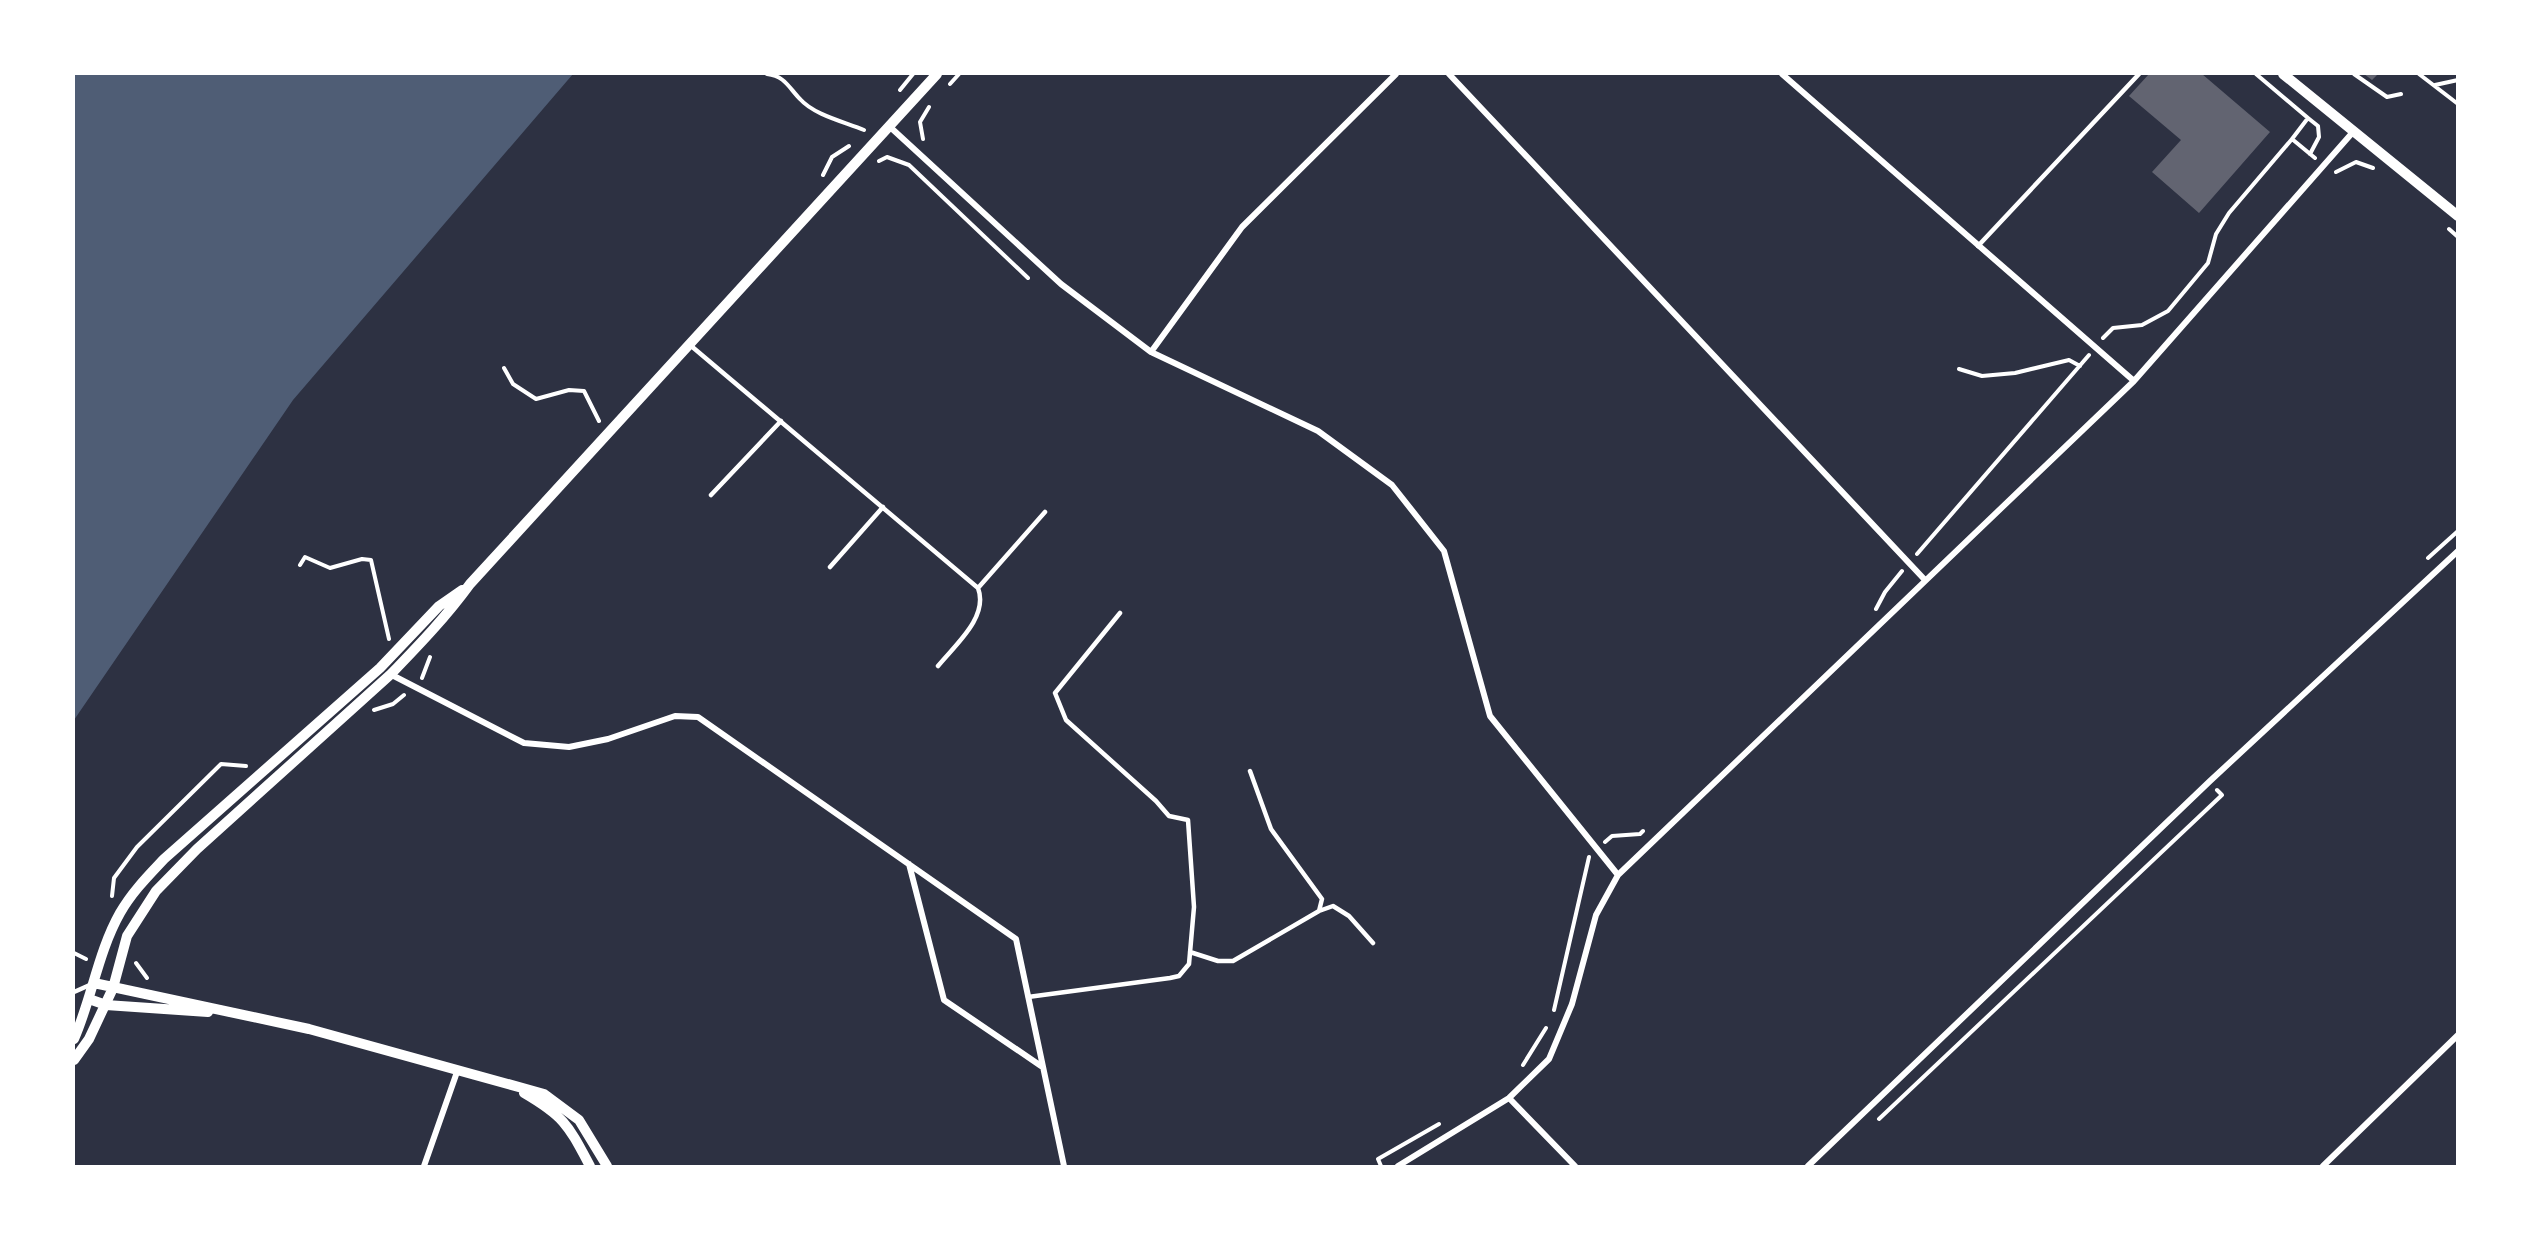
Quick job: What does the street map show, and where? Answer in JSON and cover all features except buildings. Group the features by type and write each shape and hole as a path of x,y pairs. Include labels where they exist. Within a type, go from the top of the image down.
{"street":[{"path":"74,1060 89,1039 106,1005 127,936 156,891 196,849 391,674 450,613 470,584 937,74"},
{"path":"1151,352 1242,227 1396,74"},
{"path":"1449,74 1925,580"},
{"path":"1782,74 2134,381"},
{"path":"2283,74 2457,216"},
{"path":"888,125 1061,284 1151,352 1318,431 1392,485 1444,551 1490,716 1618,874"},
{"path":"1398,1167 1509,1098 1550,1059 1572,1004 1596,915 1618,874 2134,381 2353,132"},
{"path":"1808,1167 2202,790 2457,551"},
{"path":"74,1039 104,950 120,913 140,884 164,859 380,668 439,606 470,584"},
{"path":"380,668 524,743 569,747 608,739 675,716 698,717 1017,939 1041,1066 1064,1167"},
{"path":"909,864 944,1000 1041,1066"},
{"path":"94,983 309,1029 457,1072 544,1094 579,1120 607,1167"},
{"path":"89,999 106,1005 232,1013"},
{"path":"2323,1167 2457,1035"},
{"path":"424,1167 457,1072"},
{"path":"509,1084 561,1117 570,1128 590,1167"},
{"path":"1509,1098 1575,1167"}],"lane":[{"path":"1978,246 2139,74"},
{"path":"690,345 978,588 982,599 977,618 938,666"},
{"path":"711,495 781,421"},
{"path":"830,567 883,507"},
{"path":"978,588 1045,512"},
{"path":"1028,997 1170,978 1179,976 1189,964 1194,906 1188,820 1169,816 1156,801 1066,720 1055,693 1120,613"},
{"path":"1250,771 1271,829 1322,899 1319,911"},
{"path":"1190,952 1218,961 1233,961 1319,911 1333,906 1349,916 1373,943"},
{"path":"74,992 94,983"},
{"path":"74,992 89,999"}],"path":[{"path":"767,74 779,76 789,84 800,100 864,130"},
{"path":"897,95 913,74"},
{"path":"2354,74 2387,97 2401,94"},
{"path":"2419,74 2457,104"},
{"path":"2434,85 2457,80"},
{"path":"909,165 926,143 921,135 920,122 935,101"},
{"path":"2307,118 2318,126 2319,137 2310,154"},
{"path":"857,138 871,123"},
{"path":"1959,369 1982,376 2015,373 2069,360 2080,366 2113,328 2142,325 2168,311 2208,262 2216,234 2229,213 2292,139"},
{"path":"820,180 832,157 850,145"},
{"path":"873,167 887,157 909,165 1028,278"},
{"path":"504,368 513,384 536,399 569,390 584,392 600,422"},
{"path":"591,430 607,413"},
{"path":"300,565 305,557 330,568 362,559 370,560 390,642 396,637"},
{"path":"371,711 393,704 416,687 424,675 431,652"},
{"path":"111,905 114,878 136,847 221,765 253,765"},
{"path":"74,953 89,961"},
{"path":"84,969 90,955"},
{"path":"133,956 138,970 149,981 145,993"}],"water":[{"path":"74,74 573,74 293,400 74,720"}]}
